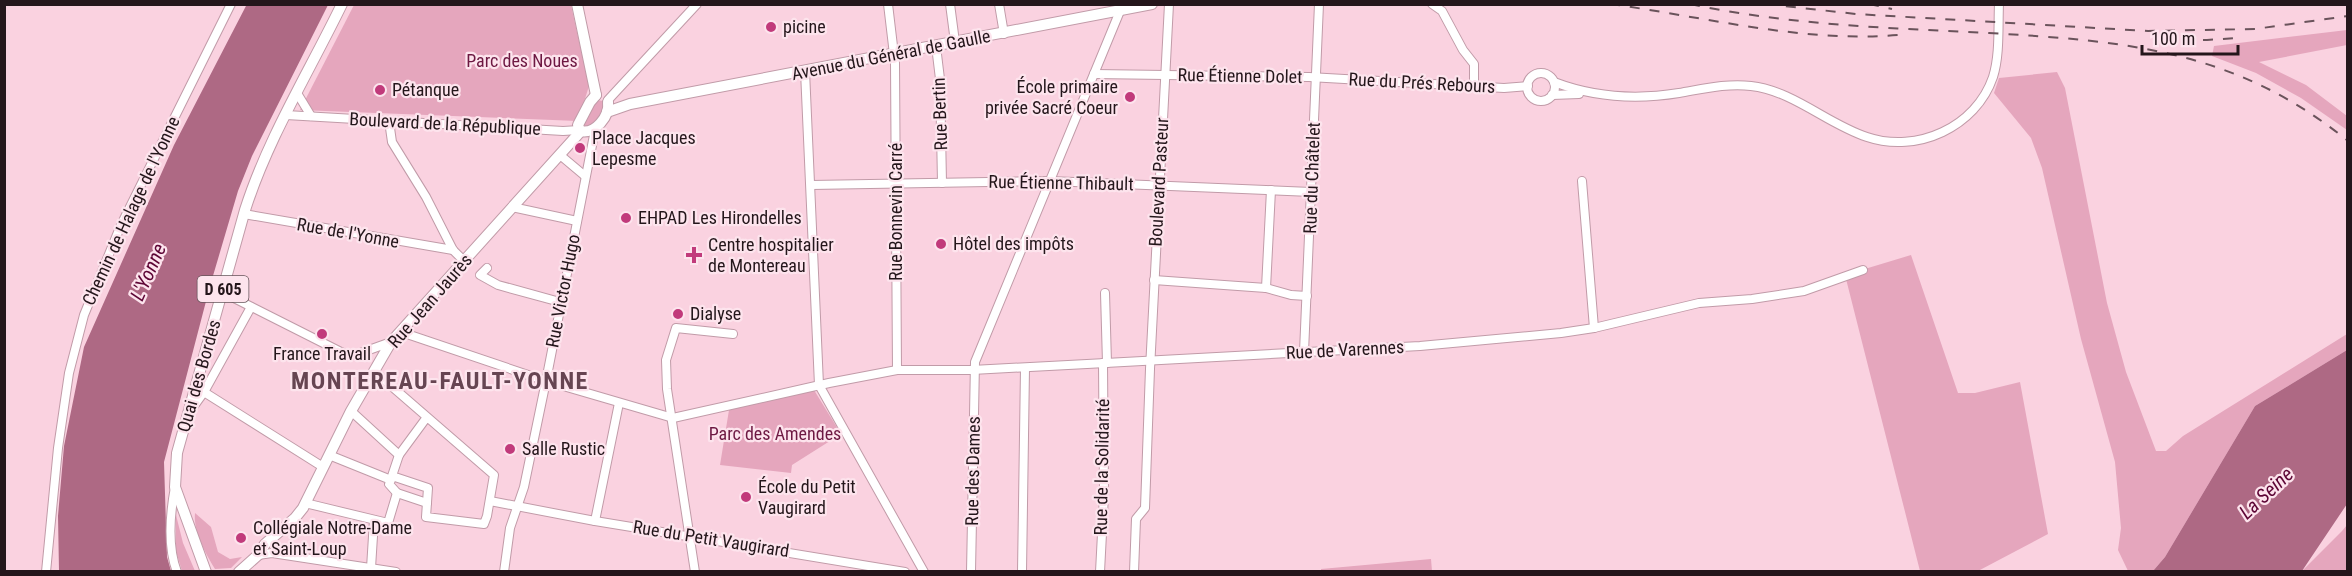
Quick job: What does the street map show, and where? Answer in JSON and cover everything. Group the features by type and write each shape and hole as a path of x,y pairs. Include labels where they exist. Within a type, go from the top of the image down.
{"main road":[{"name":"D 605","path":"286,115 342,4"},
{"path":"577,4 596,95 608,105 594,130 587,133 580,131 578,125 596,95"},
{"name":"Avenue du Général de Gaulle","path":"608,105 630,104 1152,4"},
{"name":"Quai des Bordes","path":"208,569 176,487 177,453 189,412 200,390 222,292 244,214 256,178 286,115"},
{"name":"Rue Jean Jaurès","path":"239,572 258,555 269,540 295,518 305,503 351,411 391,342 580,131"}],"street":[{"name":"Chemin de Halage de l'Yonne","path":"46,572 58,448 69,373 84,315 121,225 231,4"},
{"path":"608,105 618,90 697,4"},
{"name":"Rue Bonnevin Carré","path":"888,4 895,54 897,370"},
{"path":"950,4 955,42"},
{"path":"999,4 1004,34"},
{"name":"Boulevard Pasteur","path":"1150,360 1169,4"},
{"name":"Rue du Châtelet","path":"1304,352 1319,4"},
{"path":"1432,4 1442,10 1462,50 1474,64 1474,81"},
{"path":"1582,93 1554,82 1549,75 1541,73 1532,76 1528,86 1531,96 1545,100 1552,95 1582,93 1649,97 1714,87 1749,86 1792,99 1865,137 1893,143 1929,137 1957,124 1986,93 1995,66 1999,4"},
{"name":"Rue des Dames","path":"971,572 975,362 1122,8"},
{"name":"Rue Bertin","path":"936,46 940,79 942,183"},
{"path":"805,71 819,385 924,572"},
{"name":"Rue Étienne Dolet","path":"1094,74 1316,77"},
{"name":"Rue du Prés Rebours","path":"1316,77 1474,81 1504,87 1528,86"},
{"path":"1552,95 1554,82"},
{"path":"618,90 622,98 630,104"},
{"path":"297,93 311,116"},
{"name":"Boulevard de la République","path":"286,115 580,131"},
{"path":"389,121 392,142 426,197 453,250 464,261"},
{"name":"Rue Victor Hugo","path":"504,572 513,521 524,487 546,381 594,130"},
{"path":"560,155 585,177"},
{"name":"Rue Étienne Thibault","path":"810,185 1050,181 1311,192"},
{"path":"1582,181 1594,328"},
{"path":"1266,288 1271,190"},
{"path":"512,207 577,221"},
{"name":"Rue de l'Yonne","path":"244,214 453,250"},
{"path":"487,268 480,275 492,283 560,302"},
{"name":"Rue de Varennes","path":"673,418 897,370 1025,368 1304,352 1469,342 1594,328 1699,303 1752,299 1804,291 1863,270"},
{"path":"1154,280 1266,288 1291,295 1307,296"},
{"path":"222,292 347,355 355,355 391,342"},
{"name":"Rue de la Solidarité","path":"1100,572 1104,495 1105,293"},
{"path":"251,307 200,390 323,466"},
{"path":"695,572 667,385 666,360 676,328 733,334"},
{"path":"401,332 546,381 673,418"},
{"path":"1134,572 1136,519 1145,508 1150,360"},
{"path":"1022,572 1025,368"},
{"path":"328,455 391,478 429,488 428,517 484,524 494,476 374,371"},
{"path":"595,521 619,403"},
{"path":"351,411 399,455"},
{"path":"426,417 399,455 389,484 397,493 427,503"},
{"path":"176,487 171,510 172,552 177,572"},
{"path":"305,503 388,523 397,493"},
{"name":"Rue du Petit Vaugirard","path":"490,501 595,521 905,572"},
{"path":"371,568 374,520"},
{"path":"269,540 272,553"},
{"path":"258,555 272,553 396,572"}],"green space":[{"name":"Parc des Noues","path":"354,5 571,5 589,86 578,121 300,110"},
{"path":"2347,30 2347,45 2259,62 2306,85 2347,116 2347,130 2301,98 2256,73 2212,56 2214,46"},
{"path":"2057,72 2065,88 2107,303 2126,372 2156,451 2166,451 2183,436 2347,334 2347,350 2255,406 2165,557 2153,571 2128,571 2118,550 2121,528 2115,462 2081,339 2042,168 2031,138 1994,93 1999,78"},
{"path":"597,100 603,101 606,105 594,126 584,127 584,121"},
{"path":"1911,255 1958,393 1975,393 2020,382 2048,534 1978,571 1920,571 1845,275"},
{"name":"Parc des Amendes","path":"814,390 841,434 792,465 791,473 720,465 729,410"},
{"path":"195,513 211,527 218,552 230,559 242,557 231,568 215,569 198,535"},
{"path":"176,515 183,543 195,571 182,571 176,551"},
{"path":"2347,525 2347,571 2301,572 2342,531"},
{"path":"1431,559 1432,571 1321,571 1321,569"}],"water":[{"name":"L'Yonne","path":"247,4 328,5 252,156 238,191 210,286 164,462 167,557 171,571 59,571 58,516 64,446 84,347 174,145"},
{"name":"La Seine","path":"2347,350 2347,504 2302,571 2153,571 2165,557 2255,406"}],"railway":[{"path":"1610,4 1790,32 1826,35 1899,35"},
{"path":"1690,4 1801,21 2087,40 2178,56 2221,69 2264,87 2306,111 2348,141"},
{"path":"1766,4 1856,14 2148,31 2255,29 2348,16"},
{"path":"1869,4 1892,9"},
{"path":"2163,39 2238,38"}],"place":[{"name":"picine","path":"771,27"},
{"name":"Pétanque","path":"380,90"},
{"name":"École primaire privée Sacré Coeur","path":"1130,97"},
{"name":"Place Jacques Lepesme","path":"580,148"},
{"name":"EHPAD Les Hirondelles","path":"626,218"},
{"name":"Hôtel des impôts","path":"941,244"},
{"name":"Centre hospitalier de Montereau","path":"694,255"},
{"name":"Dialyse","path":"678,314"},
{"name":"France Travail","path":"322,334"},
{"name":"Salle Rustic","path":"510,449"},
{"name":"École du Petit Vaugirard","path":"746,497"},
{"name":"Collégiale Notre-Dame et Saint-Loup","path":"241,538"}],"district":[{"name":"MONTEREAU-FAULT-YONNE","path":"440,381"}]}
